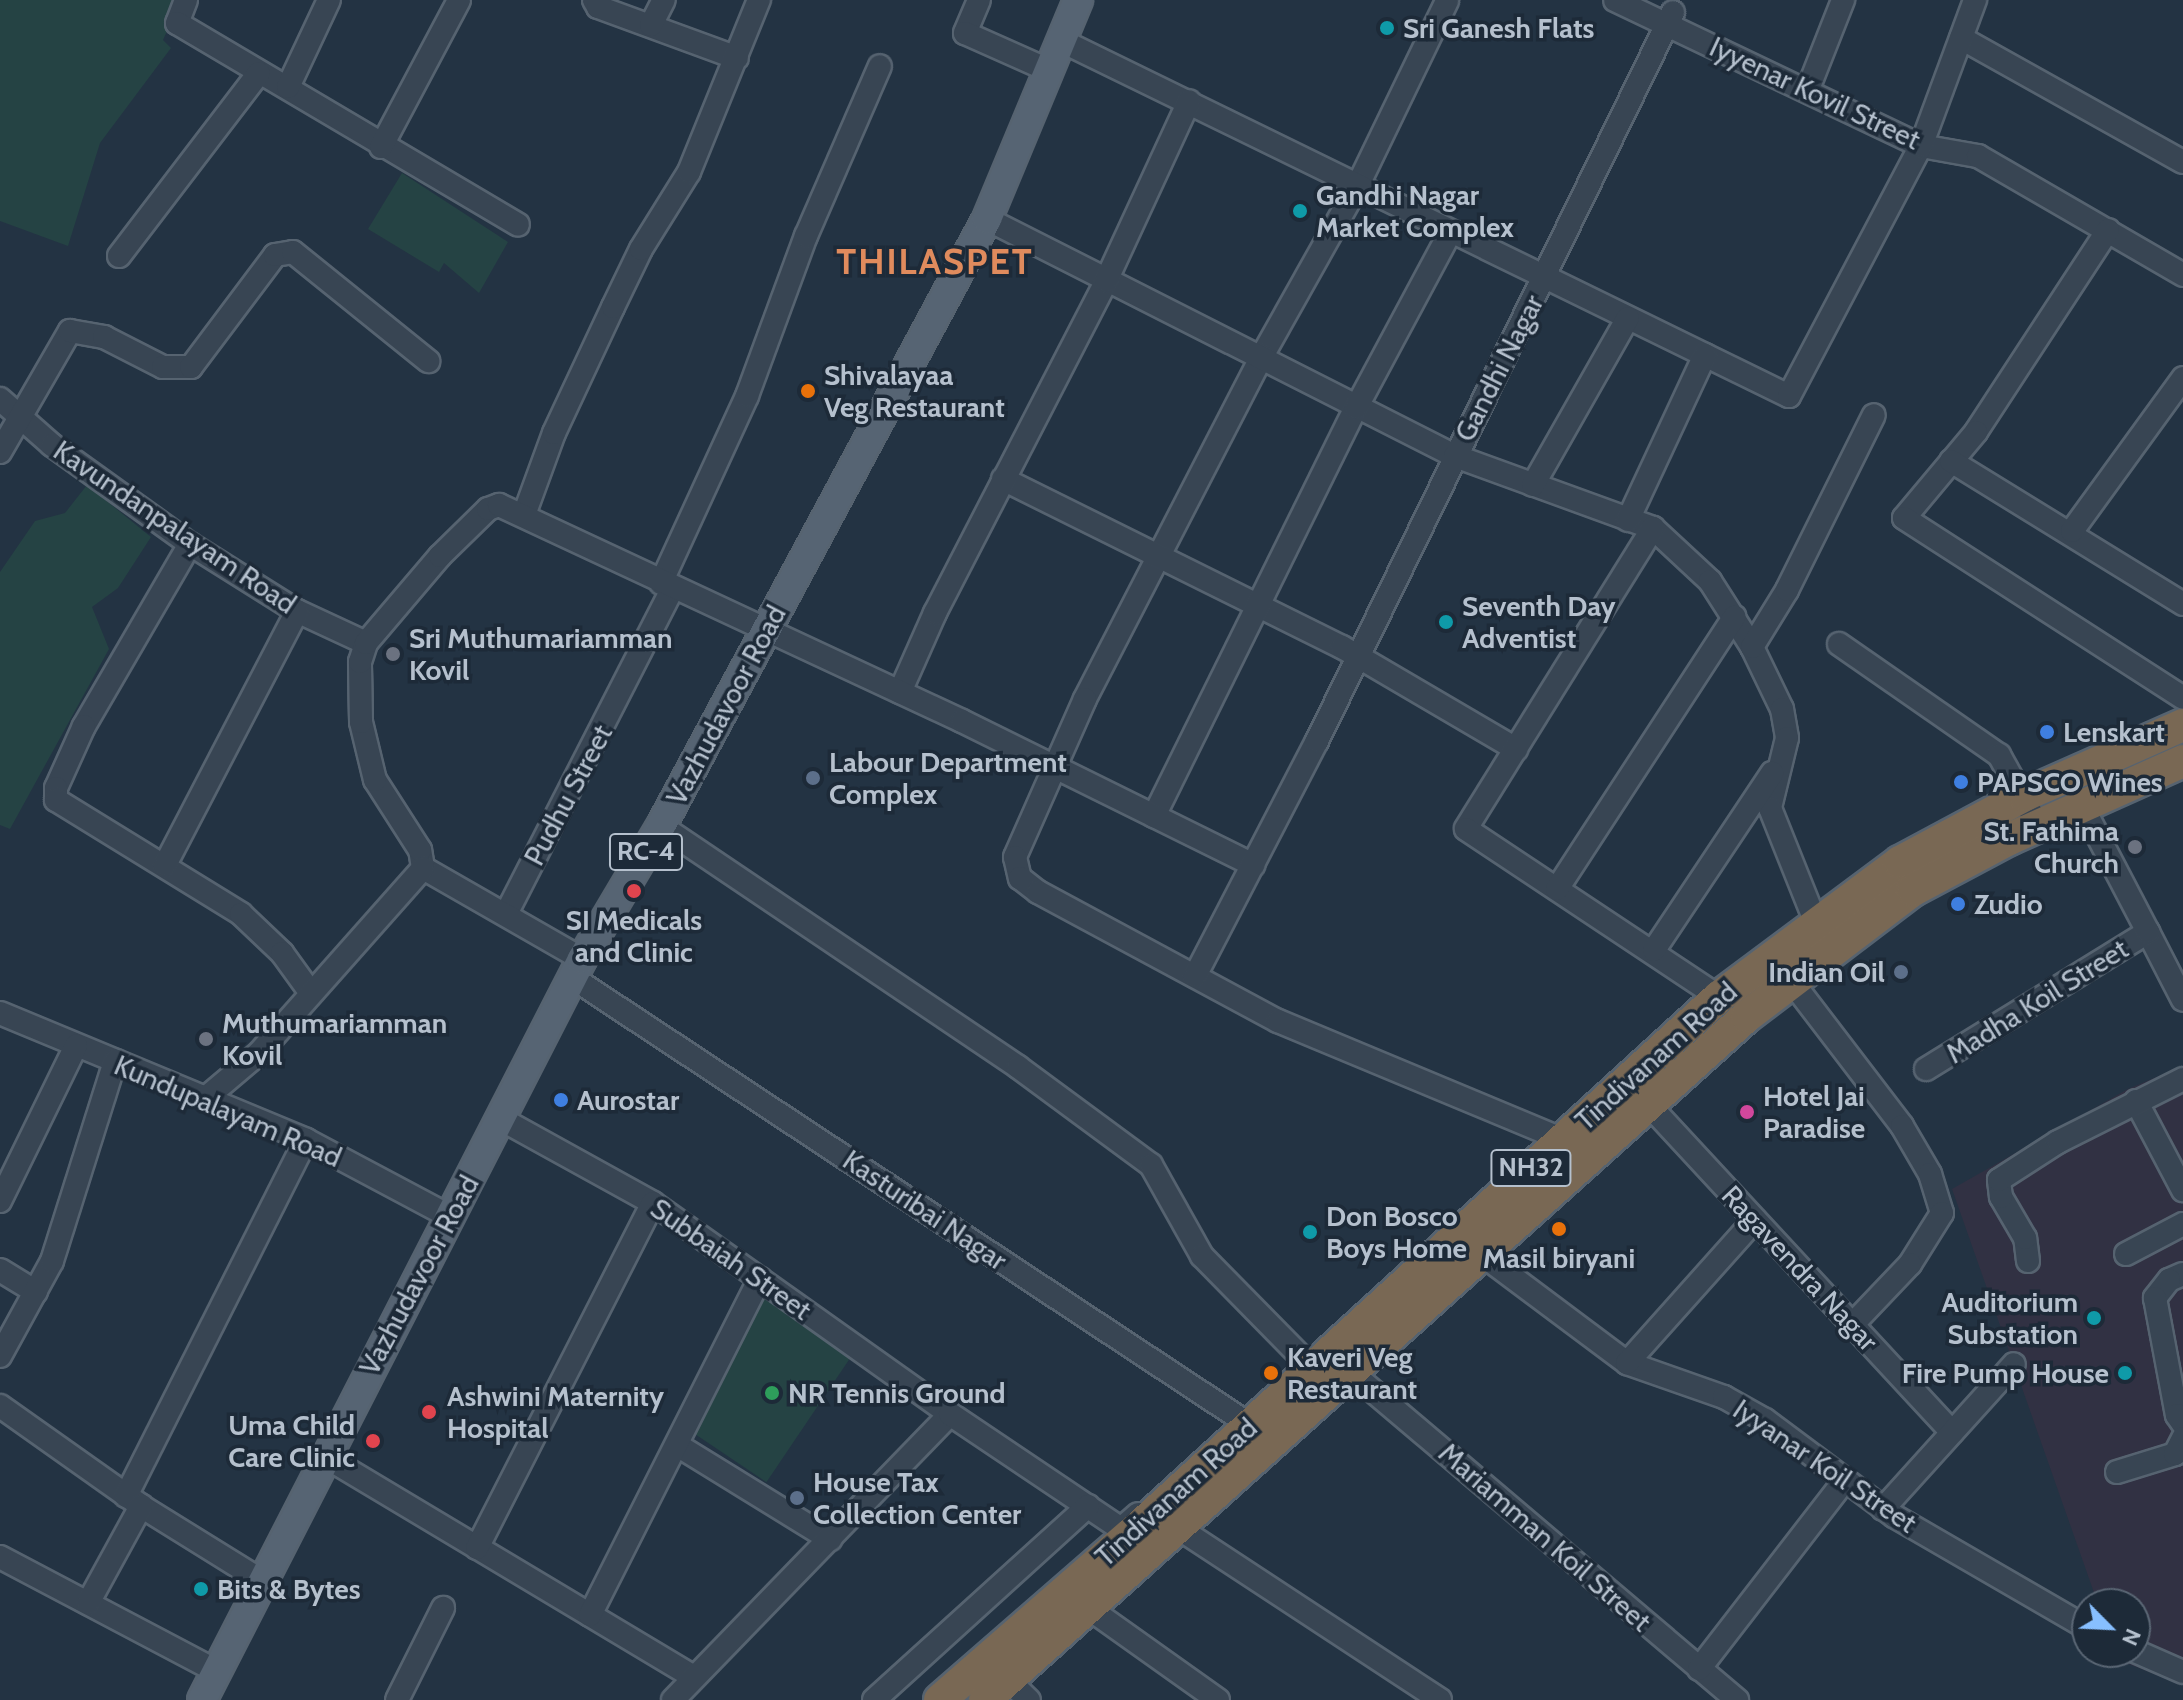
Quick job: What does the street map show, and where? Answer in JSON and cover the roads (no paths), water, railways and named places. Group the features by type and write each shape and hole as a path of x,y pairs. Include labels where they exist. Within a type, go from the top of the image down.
{"highway":[{"name":"Tindivanam Road","path":"940,1700 1252,1433 1312,1368 1719,997 1900,862 2025,795 2183,725"},
{"name":"NH32","path":"1007,1693 1090,1609 1180,1529 1252,1433 1353,1374 1649,1105 1792,982 1913,890 2038,825 2183,761"}],"main road":[{"name":"Vazhudavoor Road","path":"202,1700 578,969 661,826 987,219 1078,0"}],"street":[{"path":"186,0 177,23 288,87 381,147 518,225"},
{"path":"288,87 329,0"},
{"path":"381,147 459,0"},
{"path":"594,0 598,7 737,58"},
{"path":"651,25 664,0"},
{"path":"524,515 585,364 641,249 689,172 759,0"},
{"path":"979,0 965,33 1048,70"},
{"name":"Iyyenar Kovil Street","path":"1615,0 1670,18 1921,146 1978,156 2183,275"},
{"path":"1808,89 1843,0"},
{"path":"1670,18 1545,278 1789,396 1921,146 1975,0"},
{"path":"1447,1 1358,185 1262,356 1054,766 1015,857 1020,878 1278,1021 1562,1139"},
{"path":"1961,38 2183,162"},
{"name":"Gandhi Nagar","path":"1062,41 1545,278 1195,976"},
{"name":"Pudhu Street","path":"506,914 667,586 747,396 806,236 880,66"},
{"path":"119,256 259,73"},
{"path":"900,692 1003,479 1106,281 1189,101"},
{"path":"987,219 1455,456 1653,528 1710,581 1752,647 1782,709 1787,738 1777,765 1770,808 1816,923"},
{"path":"2108,230 2039,340 1951,461 1904,518 2183,698"},
{"path":"1154,816 1356,408 1450,233"},
{"path":"0,452 70,331 104,337 163,367 191,367 275,255 293,252 428,361"},
{"path":"1533,485 1628,318"},
{"path":"1628,520 1705,355"},
{"path":"2072,531 2183,378"},
{"name":"Kavundanpalayam Road","path":"0,399 190,544 297,611 366,643"},
{"path":"1752,647 1787,590 1874,415"},
{"path":"1951,461 2072,531 2183,604"},
{"path":"1003,479 1358,656 1516,749"},
{"path":"423,868 420,850 375,780 361,722 360,662 366,643 488,509 499,505 764,633 900,692 1253,865"},
{"path":"1653,528 1466,829 1654,950 1719,997"},
{"path":"190,544 124,652 56,788 56,800 73,814 165,865 241,914 282,953 311,993"},
{"path":"165,865 297,611"},
{"path":"1557,889 1734,617"},
{"path":"1839,644 1999,755 2025,795 2038,825"},
{"path":"1654,950 1777,765"},
{"name":"Madha Koil Street","path":"1926,1069 2148,932 2082,806"},
{"path":"661,826 1018,1067 1151,1165 1202,1256 1312,1368"},
{"path":"423,868 506,914 578,969"},
{"path":"207,1097 259,1053 423,868"},
{"path":"2148,932 2183,1000"},
{"name":"Kasturibai Nagar","path":"578,969 1252,1433"},
{"path":"1792,982 1902,1126 1941,1205 1938,1226 1910,1264 1852,1325"},
{"name":"Kundupalayam Road","path":"0,1013 306,1140 451,1217"},
{"path":"0,1201 76,1046"},
{"path":"0,1356 36,1292 65,1222 115,1061"},
{"path":"2028,1261 2025,1238 2001,1197 1999,1180 2136,1101 2183,1079"},
{"path":"2136,1101 2183,1190"},
{"name":"Ragavendra Nagar","path":"1649,1105 1952,1432"},
{"name":"Subbaiah Street","path":"501,1119 653,1203 950,1414 1121,1529 1252,1433"},
{"path":"88,1603 306,1140"},
{"path":"477,1548 653,1203"},
{"path":"1627,1363 1755,1220"},
{"path":"2126,1254 2183,1224"},
{"name":"Iyyanar Koil Street","path":"1484,1256 1627,1363 1724,1397 1765,1420 1883,1509 2071,1619"},
{"path":"0,1270 36,1292"},
{"path":"2183,1274 2169,1280 2155,1298 2177,1415 2183,1424"},
{"path":"590,1615 760,1278"},
{"path":"1883,1509 2014,1364"},
{"name":"Mariamman Koil Street","path":"1353,1374 1737,1700"},
{"path":"0,1406 134,1501 262,1581"},
{"path":"673,1700 950,1414"},
{"path":"2117,1472 2175,1454 2183,1438"},
{"path":"677,1445 830,1539"},
{"path":"326,1457 693,1677"},
{"path":"1699,1669 1845,1480"},
{"path":"874,1700 1088,1506"},
{"path":"1180,1529 1440,1700"},
{"path":"0,1557 216,1671"},
{"path":"397,1700 443,1608"},
{"path":"1090,1609 1218,1700"},
{"path":"2151,1658 2183,1672"}],"place":[{"name":"Sri Ganesh Flats","path":"1387,28"},
{"name":"Gandhi Nagar Market Complex","path":"1300,211"},
{"name":"Shivalayaa Veg Restaurant","path":"808,391"},
{"name":"Seventh Day Adventist","path":"1446,622"},
{"name":"Sri Muthumariamman Kovil","path":"393,654"},
{"name":"Lenskart","path":"2047,732"},
{"name":"Labour Department Complex","path":"813,778"},
{"name":"PAPSCO Wines","path":"1961,782"},
{"name":"St. Fathima Church","path":"2135,847"},
{"name":"SI Medicals and Clinic","path":"634,891"},
{"name":"Zudio","path":"1958,904"},
{"name":"Indian Oil","path":"1901,972"},
{"name":"Muthumariamman Kovil","path":"206,1039"},
{"name":"Aurostar","path":"561,1100"},
{"name":"Hotel Jai Paradise","path":"1747,1112"},
{"name":"Masil biryani","path":"1559,1229"},
{"name":"Don Bosco Boys Home","path":"1310,1232"},
{"name":"Auditorium Substation","path":"2094,1318"},
{"name":"Kaveri Veg Restaurant","path":"1271,1373"},
{"name":"Fire Pump House","path":"2125,1373"},
{"name":"NR Tennis Ground","path":"772,1393"},
{"name":"Ashwini Maternity Hospital","path":"429,1412"},
{"name":"Uma Child Care Clinic","path":"373,1441"},
{"name":"House Tax Collection Center","path":"797,1498"},
{"name":"Bits & Bytes","path":"201,1589"}],"district":[{"name":"THILASPET","path":"935,262"}]}
